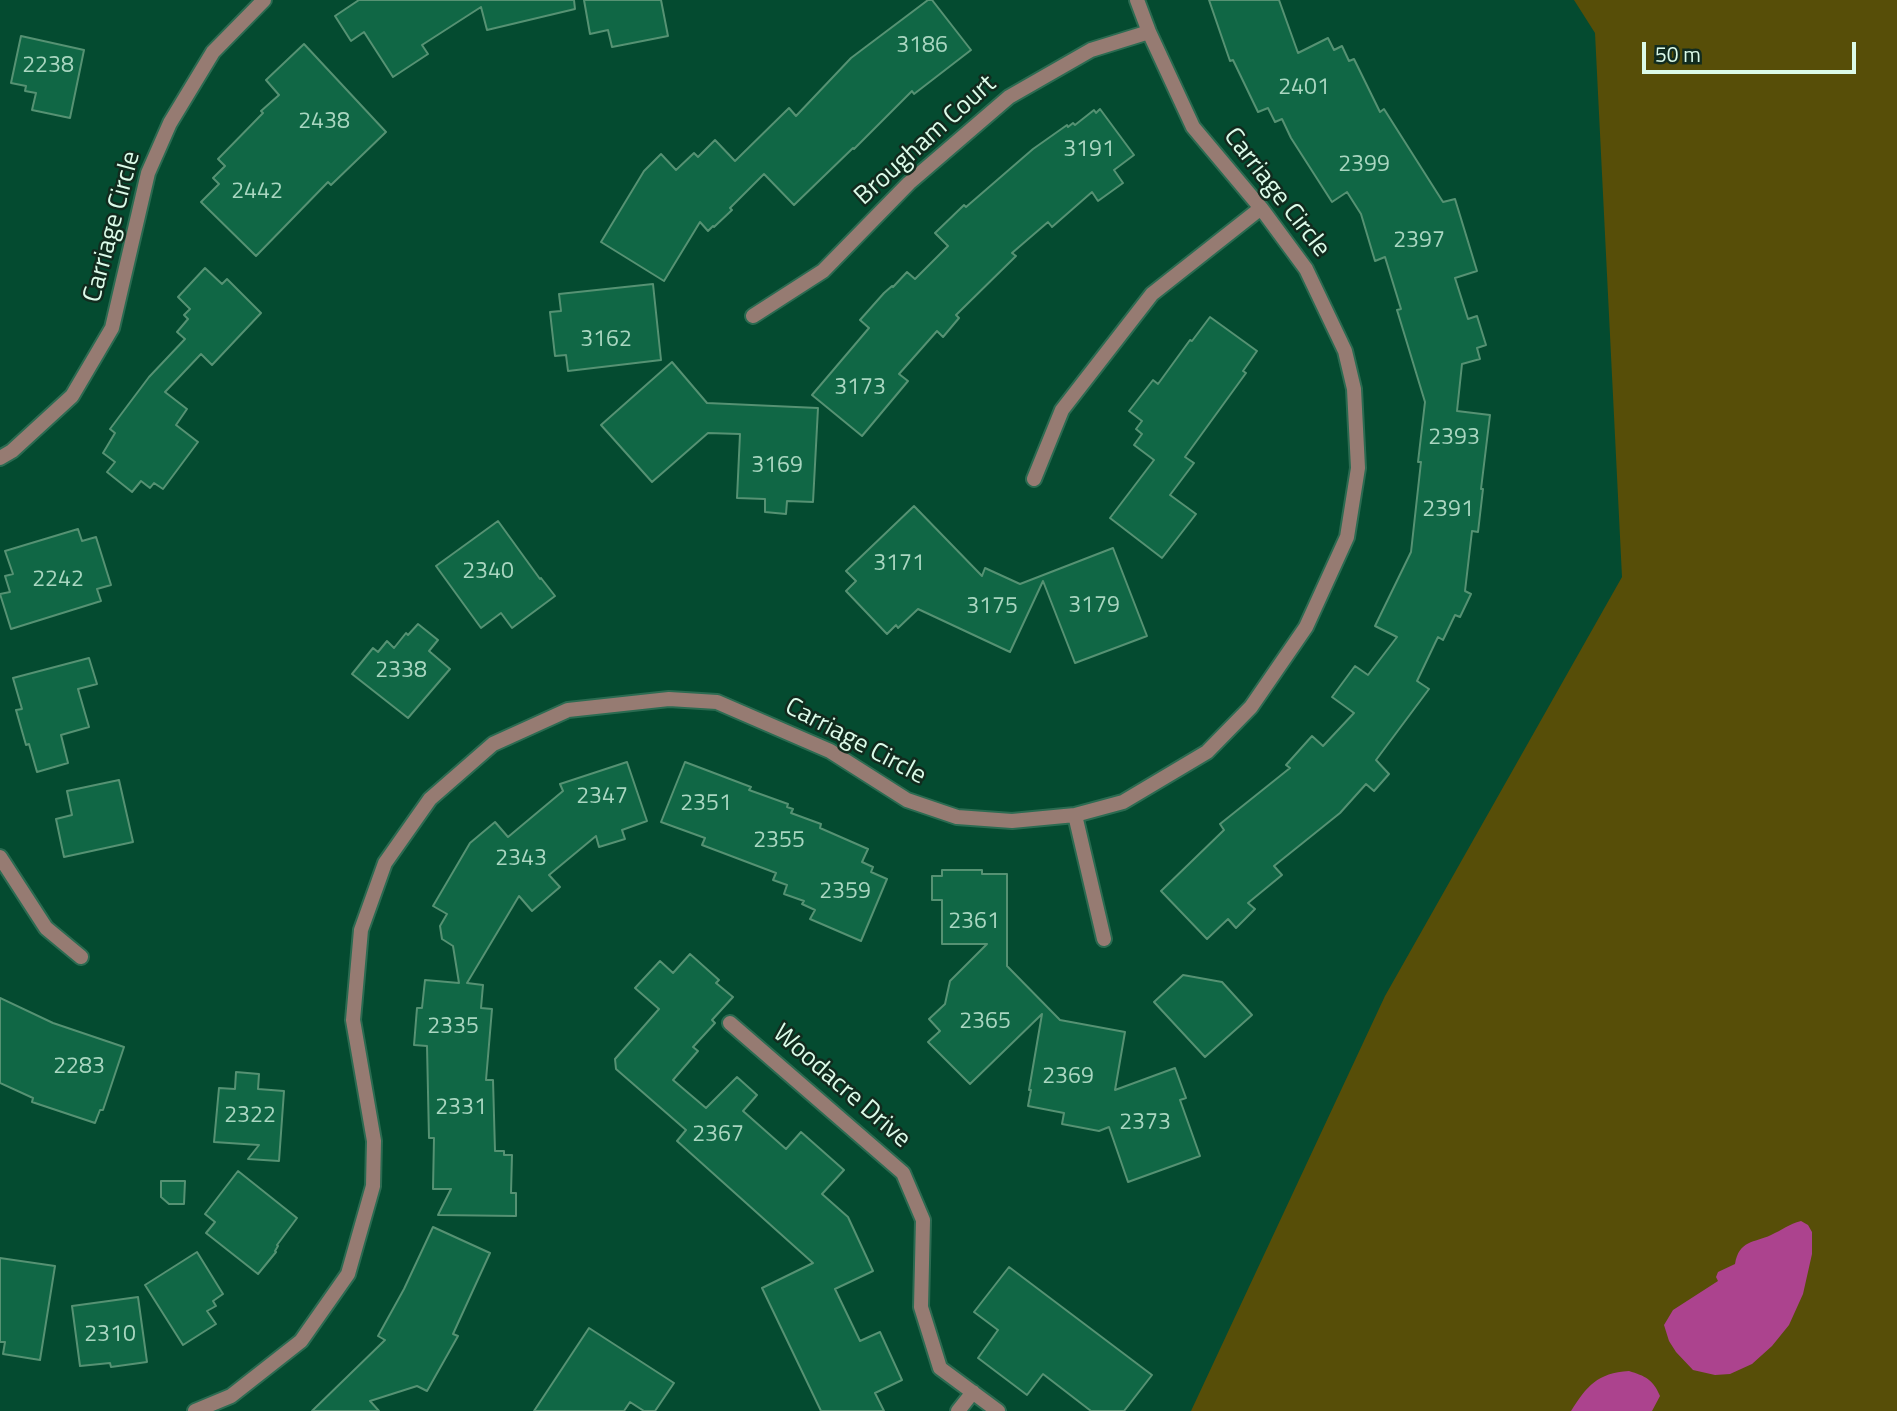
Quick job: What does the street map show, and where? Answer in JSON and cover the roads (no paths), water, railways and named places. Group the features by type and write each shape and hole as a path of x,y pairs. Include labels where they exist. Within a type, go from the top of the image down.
{"street":[{"name":"Carriage Circle","path":"0,458 12,451 72,397 112,328 148,173 170,123 212,52 264,0"},
{"name":"Carriage Circle","path":"195,1411 231,1396 301,1341 348,1274 373,1186 374,1141 353,1020 360,930 385,863 430,799 493,744 568,710 669,699 717,702 830,751 907,800 957,817 1012,821 1075,815 1123,802 1207,752 1251,707 1306,627 1347,537 1358,468 1354,389 1345,351 1306,269 1261,208 1193,127 1137,0"},
{"name":"Brougham Court","path":"753,316 823,271 909,183 1009,97 1091,50 1150,32"},
{"path":"1034,479 1062,410 1152,293 1261,208"},
{"path":"1075,815 1104,939"},
{"path":"0,858 46,928 81,957"},
{"name":"Woodacre Drive","path":"730,1023 904,1173 923,1220 921,1307 940,1368 998,1411"},
{"path":"958,1411 973,1391"}]}
